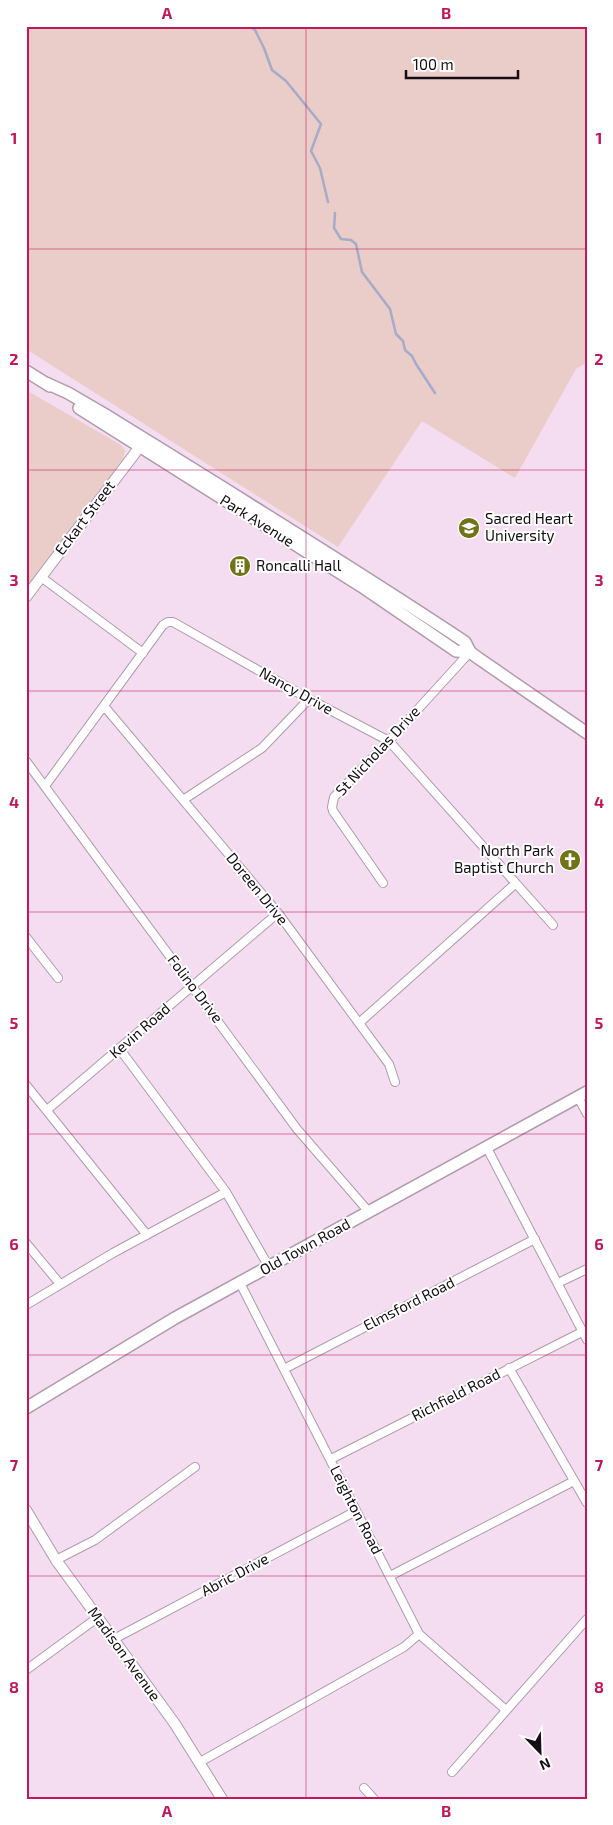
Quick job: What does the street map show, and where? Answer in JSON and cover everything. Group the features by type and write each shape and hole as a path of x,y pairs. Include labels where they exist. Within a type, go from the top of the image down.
{"main road":[{"name":"Park Avenue","path":"26,371 68,393 142,443 465,642 470,652 587,733"},
{"name":"Old Town Road","path":"26,1408 176,1318 582,1094"}],"street":[{"name":"Eckart Street","path":"26,597 142,443"},
{"path":"41,577 143,653"},
{"name":"Nancy Drive","path":"45,786 163,625 173,622 309,699 389,741 402,753 515,884 553,925"},
{"name":"St Nicholas Drive","path":"383,883 332,807 334,798 470,652"},
{"path":"183,800 262,748 309,699"},
{"name":"Doreen Drive","path":"104,706 278,913 390,1064 395,1082"},
{"name":"Folino Drive","path":"26,760 297,1129 369,1212"},
{"path":"359,1023 515,884"},
{"name":"Kevin Road","path":"47,1110 278,913"},
{"path":"26,938 58,978"},
{"path":"120,1048 226,1192 269,1267"},
{"path":"26,1085 146,1235"},
{"path":"582,1094 587,1114"},
{"path":"487,1148 587,1340"},
{"path":"26,1305 146,1235 226,1192"},
{"name":"Elmsford Road","path":"284,1369 535,1239"},
{"path":"26,1243 60,1284"},
{"path":"558,1283 587,1269"},
{"name":"Leighton Road","path":"240,1283 419,1634 506,1710"},
{"name":"Richfield Road","path":"331,1459 582,1332"},
{"path":"509,1368 587,1502"},
{"path":"56,1560 95,1540 195,1466"},
{"path":"390,1576 574,1481"},
{"name":"Madison Avenue","path":"26,1510 56,1560 200,1762 222,1799"},
{"name":"Abric Drive","path":"114,1639 356,1511"},
{"path":"26,1670 98,1618"},
{"path":"452,1772 587,1619"},
{"path":"200,1762 404,1647 419,1634"},
{"path":"364,1788 374,1799"}],"shaded area":[{"path":"26,26 587,26 587,362 576,369 515,478 422,421 338,547 26,349"},
{"path":"26,390 121,445 125,451 123,459 26,588"}],"waterway":[{"path":"249,26 255,30 272,70 286,81 321,124 311,151 320,168 328,202"},
{"path":"335,213 334,228 341,239 351,240 356,244 362,272 390,309 396,334 403,341 405,350 412,356 435,393"}],"place":[{"name":"Sacred Heart University","path":"469,528"},
{"name":"Roncalli Hall","path":"240,566"},
{"name":"North Park Baptist Church","path":"570,860"}]}
